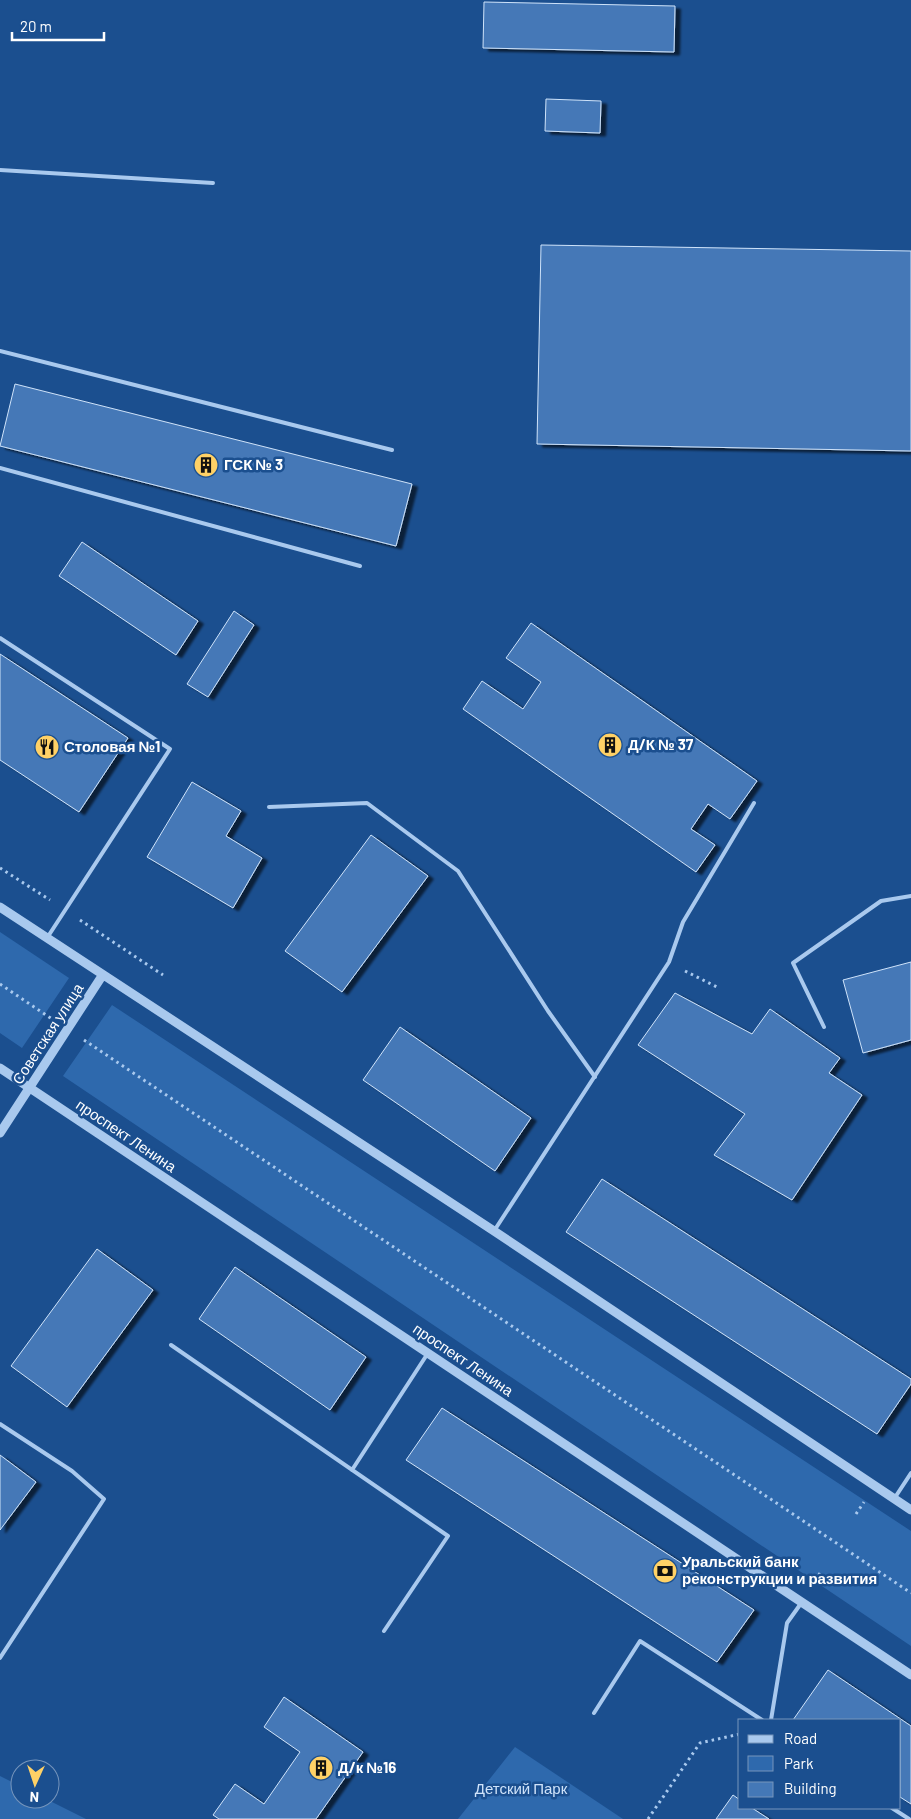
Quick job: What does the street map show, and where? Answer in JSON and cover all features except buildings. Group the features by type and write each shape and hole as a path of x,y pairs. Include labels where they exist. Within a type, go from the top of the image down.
{"street":[{"path":"0,907 102,976 494,1231 911,1510"},
{"name":"Советская улица","path":"0,1133 102,976"},
{"name":"проспект Ленина","path":"0,1068 911,1675"}],"lane":[{"path":"0,170 213,183"},
{"path":"0,351 392,450"},
{"path":"0,468 360,566"},
{"path":"0,638 170,749 47,938"},
{"path":"269,807 367,803 458,871 548,1011 595,1077"},
{"path":"494,1231 669,962 683,922 754,803"},
{"path":"824,1027 793,963 881,901 911,896"},
{"path":"171,1346 448,1536 384,1631"},
{"path":"352,1470 428,1353"},
{"path":"0,1424 72,1471 104,1499 0,1658"},
{"path":"894,1499 911,1472"},
{"path":"771,1719 787,1623 802,1602"},
{"path":"594,1713 640,1641 760,1719"},
{"path":"894,1809 909,1819"}],"path":[{"path":"669,962 717,987"},
{"path":"0,984 911,1593"},
{"path":"809,1591 820,1573"},
{"path":"648,1819 700,1744 738,1734"}],"green space":[{"path":"0,932 69,978 22,1048 0,1033"},
{"path":"112,1005 911,1531 911,1646 63,1076"},
{"name":"Детский Парк","path":"515,1747 623,1819 458,1819"},
{"path":"0,1776 10,1781 10,1809 60,1809 60,1806 86,1819 0,1819"}],"place":[{"name":"ГСК № 3","path":"206,465"},
{"name":"Д/К № 37","path":"610,745"},
{"name":"Столовая №1","path":"47,747"},
{"name":"Уральский банк реконструкции и развития","path":"665,1571"},
{"name":"Д/к №16","path":"321,1768"}]}
